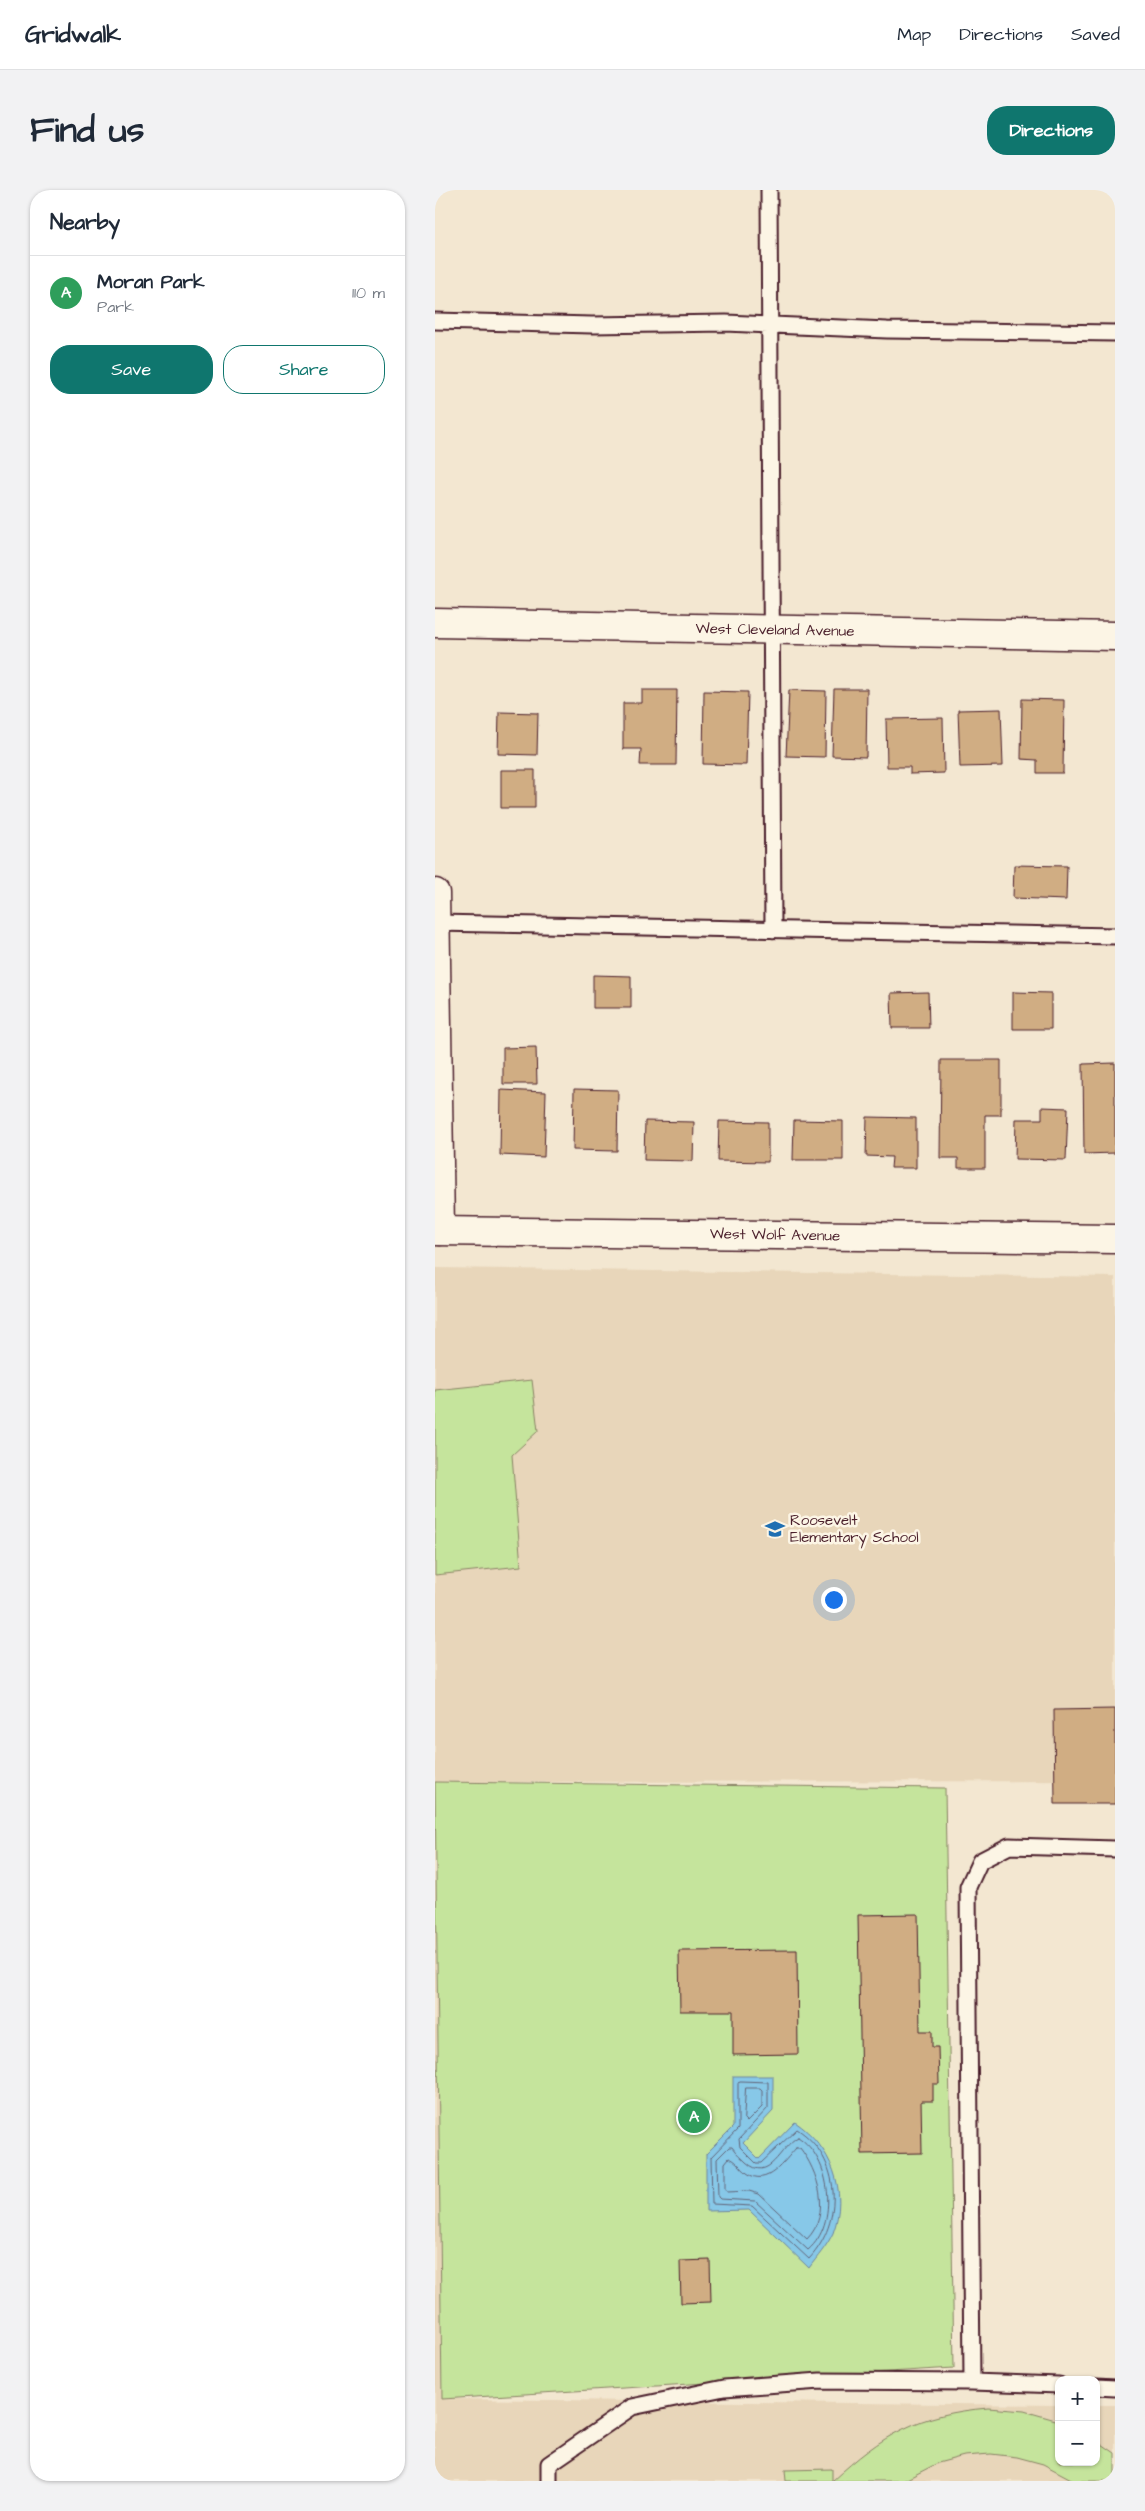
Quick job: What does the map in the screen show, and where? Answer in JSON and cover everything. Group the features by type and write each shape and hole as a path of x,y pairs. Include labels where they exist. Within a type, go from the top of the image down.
{"street":[{"name":"West Cleveland Avenue","path":"435,623 1115,636"},
{"path":"435,893 438,1231"},
{"name":"West Wolf Avenue","path":"438,1231 1115,1239"}],"lane":[{"path":"769,190 773,930"},
{"path":"435,321 770,325 887,330 1115,333"},
{"path":"435,923 1115,936"},
{"path":"972,2382 968,1887 980,1861 1009,1846 1115,1849"},
{"path":"549,2481 549,2464 632,2407 724,2388 820,2381 1055,2385"},
{"path":"1100,2387 1115,2388"}],"shaded area":[{"name":"Roosevelt Elementary School","path":"435,1268 1115,1277 1115,1781 435,1782"},
{"path":"435,1866 442,2399 1055,2405 1055,2466 1100,2466 1100,2405 1115,2405 1115,2481 435,2481"}],"green space":[{"path":"532,1380 538,1431 512,1455 521,1566 435,1575 435,1390"},
{"path":"435,1782 945,1788 954,2368 442,2399"},
{"path":"988,2408 1024,2411 1055,2420 1055,2466 1100,2466 1100,2443 1115,2453 1115,2481 1075,2481 1043,2464 1017,2457 991,2454 964,2456 938,2463 903,2481 832,2481 868,2451 903,2429 941,2415"},
{"path":"832,2469 832,2481 786,2481 785,2470"}],"water":[{"path":"733,2076 773,2076 773,2111 743,2143 759,2159 795,2122 808,2132 818,2144 827,2157 833,2171 839,2201 837,2217 831,2238 809,2268 749,2210 706,2211 706,2154 733,2127"}],"building":[{"path":"834,689 867,689 866,757 832,756"},
{"path":"642,690 677,690 676,765 640,765 641,749 623,749 623,703 642,703"},
{"path":"789,690 826,691 825,757 786,756"},
{"path":"704,691 748,692 746,765 703,764"},
{"path":"1022,699 1064,700 1063,773 1037,773 1037,760 1021,759"},
{"path":"1001,709 1003,766 960,767 958,710"},
{"path":"499,712 538,713 537,755 498,754"},
{"path":"943,718 944,773 910,774 910,767 887,767 886,719"},
{"path":"501,770 535,770 535,808 501,808"},
{"path":"1014,865 1067,866 1066,900 1013,898"},
{"path":"593,975 631,976 631,1008 593,1008"},
{"path":"928,992 929,1028 892,1028 891,993"},
{"path":"1013,992 1051,993 1051,1029 1013,1029"},
{"path":"536,1047 537,1084 503,1084 503,1048"},
{"path":"941,1060 1001,1060 1001,1115 985,1115 985,1168 958,1168 958,1158 940,1158"},
{"path":"1115,1063 1115,1153 1084,1154 1083,1064"},
{"path":"574,1089 618,1090 617,1151 573,1150"},
{"path":"501,1090 546,1092 544,1157 500,1155"},
{"path":"1042,1107 1068,1108 1066,1160 1015,1159 1016,1119 1042,1119"},
{"path":"867,1117 916,1118 916,1168 891,1168 892,1157 866,1156"},
{"path":"794,1120 843,1121 843,1160 793,1160"},
{"path":"645,1121 694,1122 693,1161 644,1160"},
{"path":"719,1121 768,1122 768,1162 718,1161"},
{"path":"1115,1709 1115,1804 1055,1804 1054,1710"},
{"path":"918,1914 920,2031 932,2031 932,2047 938,2047 939,2084 933,2084 933,2101 921,2101 922,2153 862,2154 858,1915"},
{"path":"797,1950 798,2054 733,2055 733,2011 680,2011 679,1951"},
{"path":"710,2260 711,2302 681,2303 680,2261"}],"place":[{"name":"Roosevelt Elementary School","path":"775,1529"},
{"name":"Moran Park","path":"694,2117"}]}
